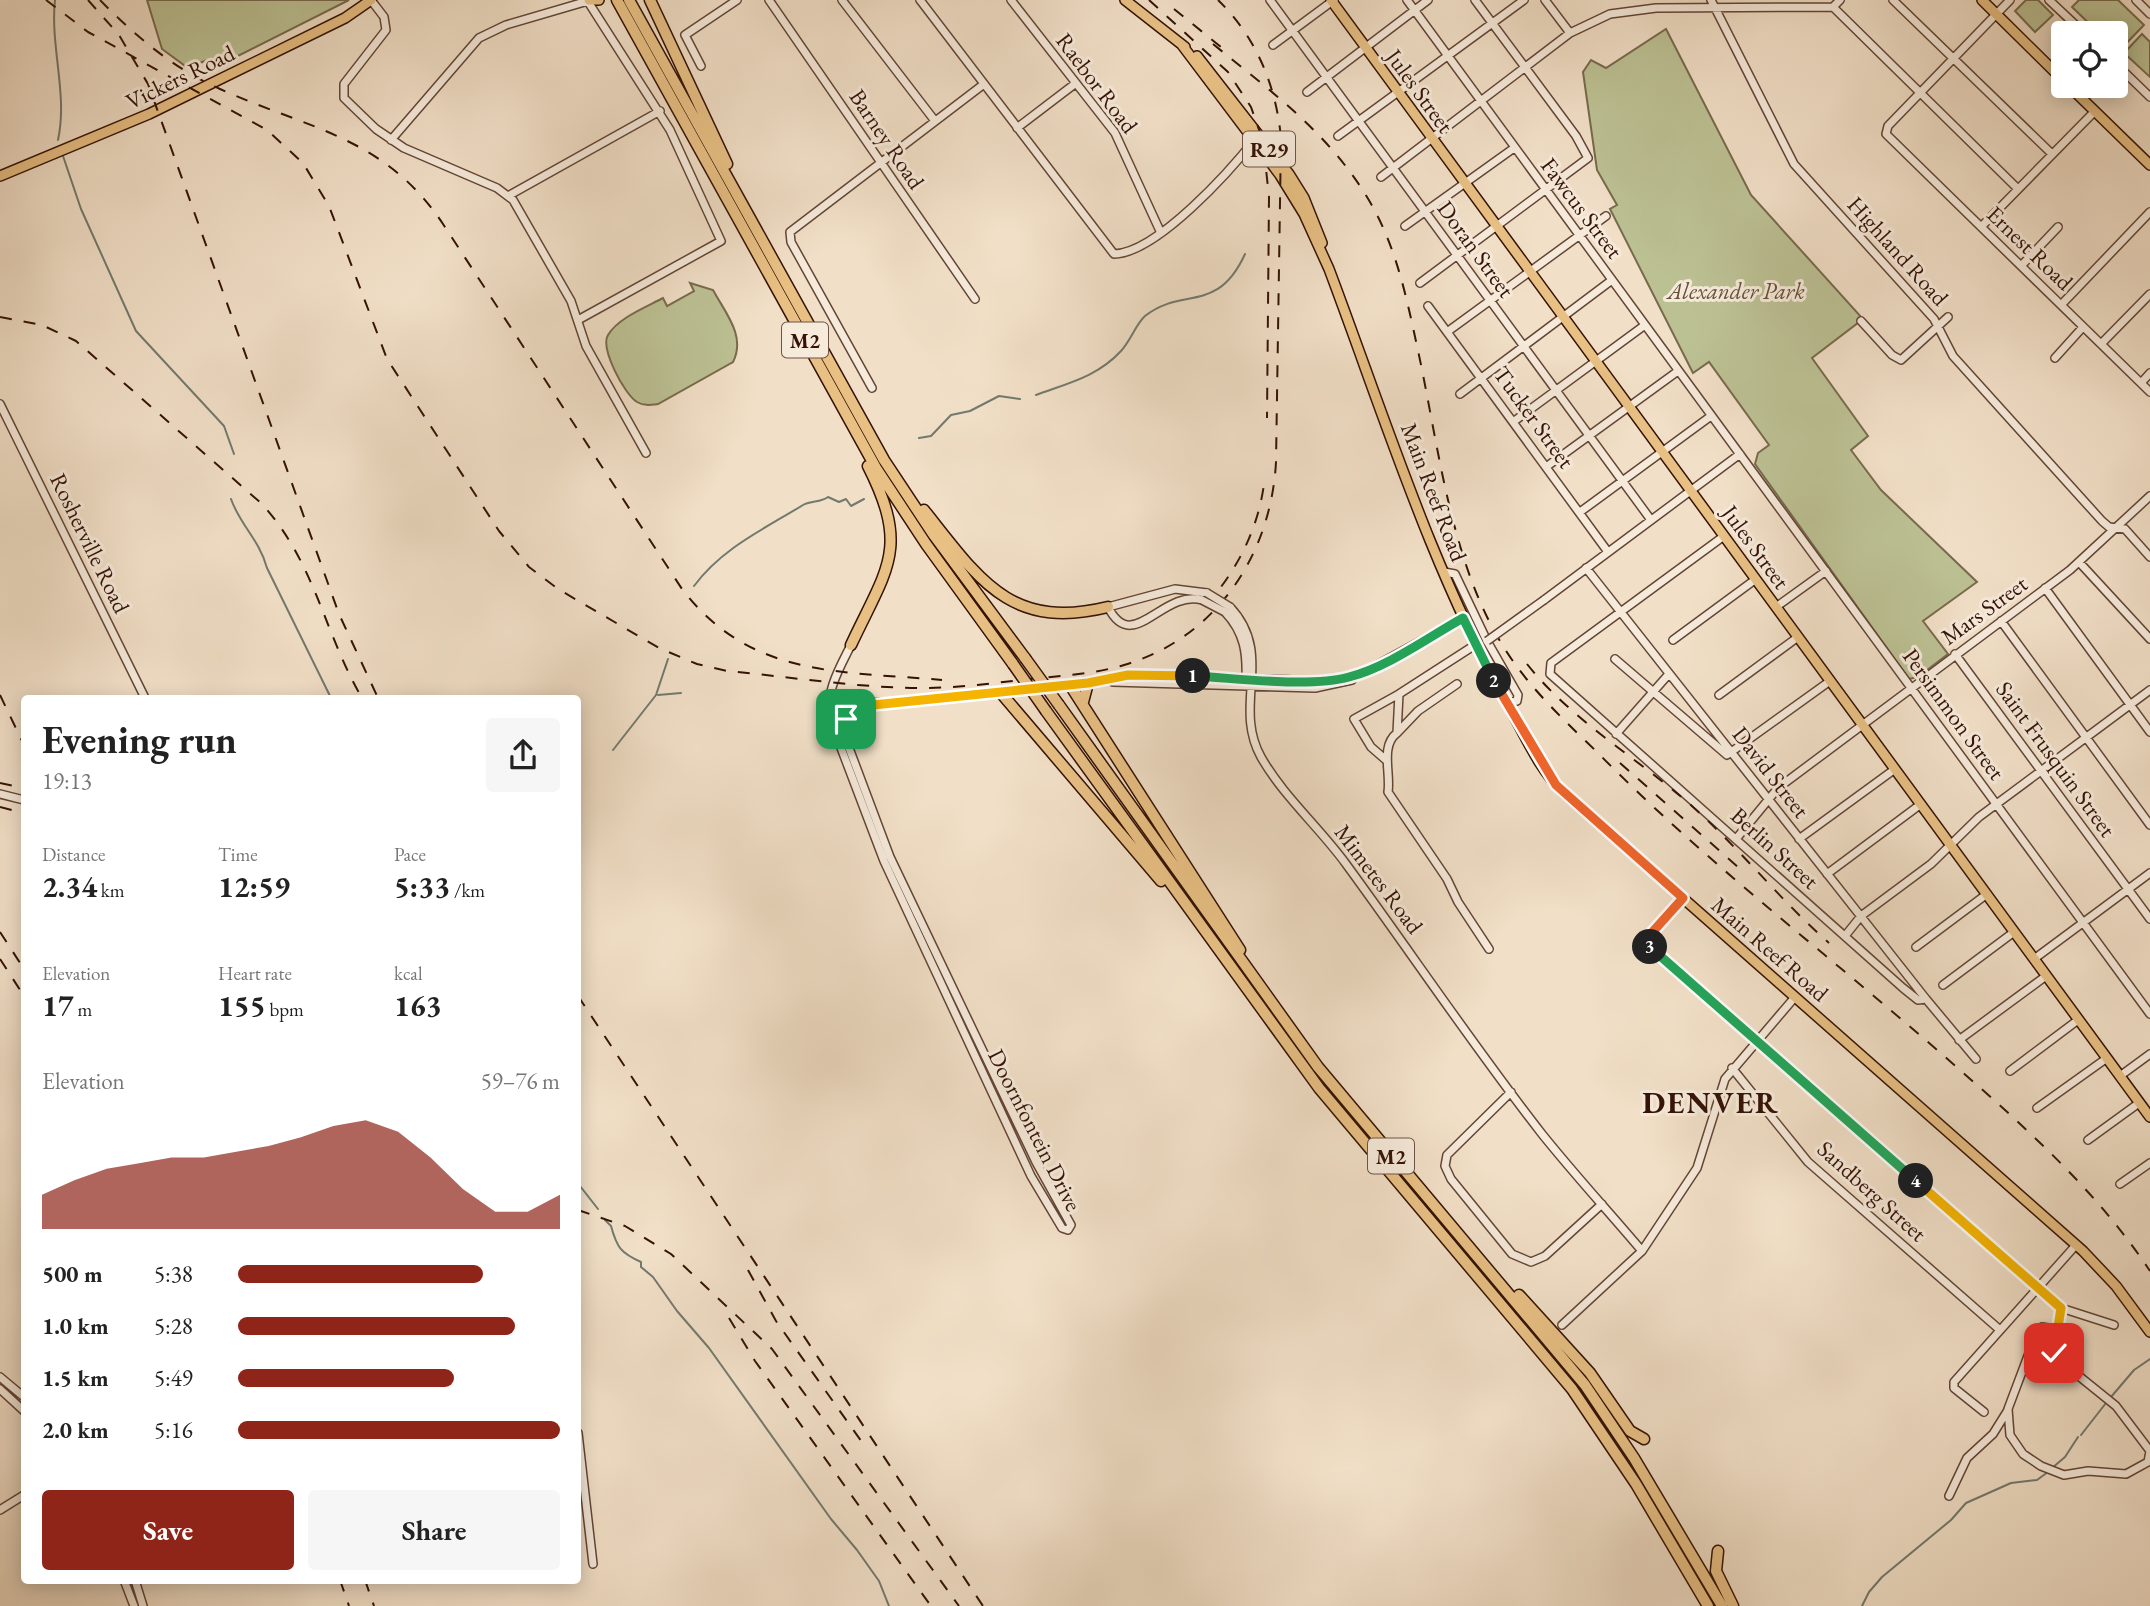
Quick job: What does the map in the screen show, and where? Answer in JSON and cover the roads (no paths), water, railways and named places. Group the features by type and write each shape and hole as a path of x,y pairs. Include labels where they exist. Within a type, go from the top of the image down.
{"highway":[{"path":"650,0 764,242"},
{"name":"M2","path":"617,2 764,242 900,505 1200,927 1319,1088 1572,1389 1636,1483 1708,1606"},
{"name":"M2","path":"617,2 841,395 925,523 1059,705 1288,1028 1345,1100 1560,1353 1600,1407 1722,1606"},
{"path":"841,395 908,490 964,559 1001,595 1027,608 1059,615 1108,607"},
{"path":"841,395 884,496 892,531 884,576 851,645"},
{"path":"1083,702 1088,683"},
{"path":"1070,685 1288,1028"},
{"path":"1001,693 1200,927"},
{"path":"1444,1216 1555,1331 1590,1373 1630,1431 1644,1439"},
{"path":"1718,1551 1716,1571 1733,1606"}],"main road":[{"name":"Vickers Road","path":"120,124 330,20 363,0"},
{"name":"Vickers Road","path":"0,173 120,124 338,22 371,0"},
{"path":"588,0 599,0"},
{"name":"Main Reef Road","path":"1125,0 1182,45 1273,160 1298,204 1329,269 1463,618 1475,645 1544,769 1561,790 2076,1245 2116,1286 2150,1332"},
{"name":"Jules Street","path":"1332,0 2150,1117"},
{"path":"1982,0 2051,68"},
{"path":"2081,98 2150,166"}],"street":[{"path":"371,0 384,17 386,30 344,84 342,93 350,106 391,140 420,156 497,188 521,211 571,301 586,346 646,453"},
{"path":"391,140 479,38 506,24 588,0 660,111 722,241 578,320"},
{"path":"701,66 685,35 737,0"},
{"name":"Barney Road","path":"769,0 975,299"},
{"path":"842,0 935,121"},
{"path":"920,0 1116,254 1160,231 1185,213 1227,175 1256,137"},
{"name":"Raebor Road","path":"1012,0 1120,143 1160,231"},
{"name":"Doran Street","path":"1270,0 1651,520"},
{"path":"1273,45 1332,0"},
{"name":"Fawcus Street","path":"1406,0 1727,437"},
{"path":"1307,92 1428,0"},
{"path":"1420,283 1588,158 1576,136 1475,0"},
{"path":"1338,136 1524,0"},
{"path":"1545,0 1570,33"},
{"path":"1833,7 1840,0"},
{"path":"1893,0 2052,154"},
{"path":"1920,93 2010,0"},
{"path":"2049,0 2071,21"},
{"path":"2136,0 2150,14"},
{"path":"1381,177 1570,33 1610,14 1654,4 1712,4 1833,7 2017,188"},
{"name":"Highland Road","path":"1712,4 1794,164 1938,325 1955,358 2102,521 2125,529 2150,557"},
{"path":"2128,76 2150,97"},
{"path":"1017,128 1076,83"},
{"path":"872,388 791,242 790,232 984,85"},
{"name":"Ernest Road","path":"1920,93 1886,131 1890,140 2150,392"},
{"path":"508,196 660,111"},
{"path":"1981,227 2095,111"},
{"path":"1405,226 1514,148"},
{"path":"2061,305 2150,212"},
{"path":"1447,332 1606,216"},
{"path":"2021,267 2058,227"},
{"path":"1460,394 1612,280"},
{"path":"2101,344 2150,294"},
{"name":"Tucker Street","path":"1428,306 1608,552"},
{"path":"1861,321 1899,360 1904,359 1948,317"},
{"path":"1513,422 1645,326"},
{"path":"2055,358 2083,327"},
{"path":"1546,467 1678,371"},
{"path":"2141,383 2150,373"},
{"name":"Rosherville Road","path":"0,404 144,695"},
{"path":"1580,512 1711,416"},
{"name":"Persimmon Street","path":"1727,437 2150,1014"},
{"path":"1487,641 1740,454"},
{"name":"Mars Street","path":"1736,839 1768,799 1861,723 2079,562 2150,496"},
{"path":"1620,612 1724,536"},
{"path":"2079,562 2150,639"},
{"name":"David Street","path":"1586,569 1926,999"},
{"path":"1776,607 1826,571"},
{"path":"1444,572 1455,574 1487,641 1518,695 1517,701 1507,703"},
{"path":"1673,640 1756,579"},
{"path":"2045,588 2150,732"},
{"path":"1205,596 1174,600 1146,621 1135,625 1118,620 1108,607 1175,589 1205,596 1227,610 1236,625 1245,644 1250,682"},
{"name":"Berlin Street","path":"1620,612 1551,663 1549,669 1552,677 1902,988 1918,1000 1926,999 1976,1059"},
{"path":"844,734 848,716 856,709 873,705 1102,681 1335,680 1370,669 1463,618"},
{"path":"2001,621 2150,825"},
{"path":"1719,695 1798,637"},
{"path":"851,645 831,691 830,703 873,705"},
{"path":"1386,760 1371,747 1354,719 1399,694 1475,645"},
{"name":"Saint Frusquin Street","path":"1955,654 2150,919"},
{"path":"1615,659 1725,754 1732,753 1830,681"},
{"path":"1616,734 1668,674"},
{"name":"Mimetes Road","path":"1250,682 1249,699 1254,739 1268,768 1345,863 1511,1092 1642,1251"},
{"path":"1457,684 1418,711 1391,739 1386,760 1391,776 1389,795 1447,879 1489,949"},
{"path":"1845,936 1861,916 1927,867 1996,804 2150,690"},
{"path":"1397,733 1399,694"},
{"name":"Doornfontein Drive","path":"830,703 890,857 1040,1170 1067,1215 1071,1224 1068,1230 1062,1228 1031,1176 884,862 830,719 830,703"},
{"path":"1710,741 1716,734"},
{"path":"1799,839 1895,769"},
{"path":"0,794 21,799"},
{"path":"1827,874 1921,804"},
{"path":"2034,959 2150,873"},
{"path":"1916,947 1987,894"},
{"path":"1683,898 1648,937 1651,949 2037,1289 2061,1308 2114,1325"},
{"path":"1943,985 2014,932"},
{"path":"1959,1040 2046,976"},
{"path":"1562,1325 1642,1251 1697,1168 1713,1109 1732,1068 1795,997"},
{"path":"2010,1072 2078,1020"},
{"path":"2120,1076 2150,1054"},
{"path":"2037,1108 2106,1058"},
{"name":"Sandberg Street","path":"1732,1068 1808,1162 2000,1330"},
{"path":"1511,1092 1447,1155 1447,1173 1461,1192 1512,1254 1531,1262 1545,1256 1602,1204"},
{"path":"2088,1140 2139,1103"},
{"path":"2120,1184 2150,1163"},
{"path":"1984,1412 1953,1385 2076,1245"},
{"path":"2008,1409 2010,1435 2023,1454 2058,1473 2088,1471 2123,1474 2148,1462 2149,1449 2124,1415 2055,1357 2055,1329 2061,1308"},
{"path":"1949,1496 1967,1458 1993,1434 2008,1409 2037,1332 2042,1327 2055,1329"},
{"path":"0,1377 21,1394"},
{"path":"0,1390 21,1408"},
{"path":"581,1459 593,1564"},
{"path":"0,1510 21,1497"},
{"path":"126,1584 134,1606"},
{"path":"136,1584 143,1606"}],"waterway":[{"path":"55,0 61,105 58,140"},
{"path":"63,156 81,209 136,331 224,426 234,454"},
{"path":"1036,395 1082,378 1102,367 1121,351 1145,316 1173,302 1211,293 1234,273 1245,254"},
{"path":"919,438 931,436 951,415 970,411 999,396 1020,399"},
{"path":"694,586 731,550 803,505 828,497 839,502 846,499 851,506 864,499"},
{"path":"231,499 264,558 330,695"},
{"path":"613,750 656,695 668,659"},
{"path":"658,695 681,693"},
{"path":"581,1187 598,1209"},
{"path":"605,1220 611,1226 621,1249 641,1262 641,1267 653,1277 677,1311 709,1348 831,1519 879,1581 889,1606"},
{"path":"2111,1397 2134,1370 2150,1359"},
{"path":"2081,1435 2106,1403"},
{"path":"2052,1468 2065,1457 2078,1437"},
{"path":"1862,1606 1869,1592 1882,1577 1951,1520 1966,1503 2011,1483 2037,1480 2048,1472"}],"railway":[{"path":"46,0 88,32 267,130 303,163 329,206 387,359 499,531 529,567 558,589 659,648 697,664 727,671 825,682 923,688 1089,673 1124,665 1157,652 1186,635 1211,613 1233,588 1250,560 1263,529 1272,496 1276,462 1281,138 1274,99 1262,63 1243,30 1218,0"},
{"path":"88,0 119,35 148,84 339,614 377,695"},
{"path":"100,0 141,38 187,72 220,89 343,139 396,172 420,195 443,224 682,589 709,618 737,640 767,655 799,664 833,671 942,680"},
{"path":"1149,0 1228,72 1251,107 1263,141 1269,197 1267,418"},
{"path":"1174,9 1221,47"},
{"path":"1213,44 1278,97 1319,135 1354,178 1379,219 1404,290 1441,469 1462,552 1493,629 1524,676 1565,721 1682,833 1907,1024 2032,1136 2107,1213 2150,1271"},
{"path":"0,317 42,325 76,341 262,504 295,550 360,695"},
{"path":"1206,605 1227,578 1244,549 1257,517 1264,484"},
{"path":"1527,664 1545,685 1585,722 1693,807 1829,943"},
{"path":"0,695 21,739"},
{"path":"1620,763 1738,867"},
{"path":"0,783 21,787"},
{"path":"0,807 21,812"},
{"path":"0,932 21,964"},
{"path":"0,959 21,991"},
{"path":"581,1001 983,1606"},
{"path":"581,1211 625,1226 671,1254 772,1349 959,1606"},
{"path":"748,1270 776,1321 864,1445"},
{"path":"729,1318 755,1361 931,1606"},
{"path":"341,1584 349,1606"},
{"path":"366,1584 374,1606"}],"district":[{"name":"DENVER","path":"1711,1102"}],"park label":[{"name":"Alexander Park","path":"1736,291"}]}
